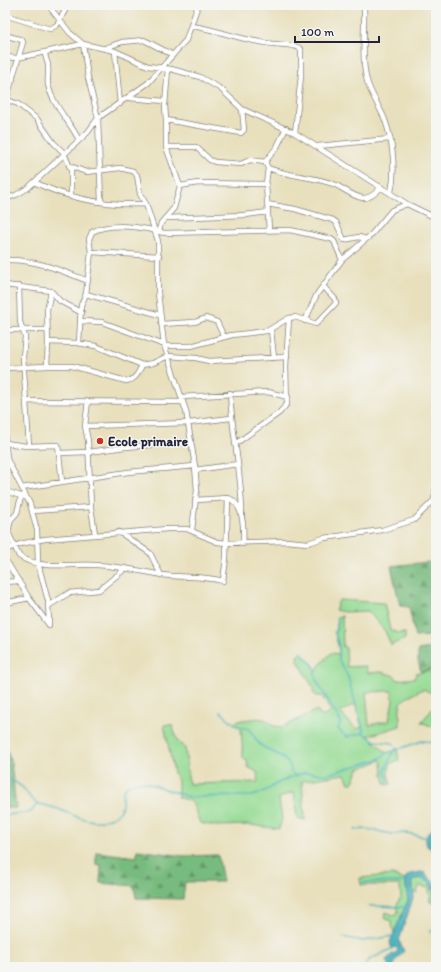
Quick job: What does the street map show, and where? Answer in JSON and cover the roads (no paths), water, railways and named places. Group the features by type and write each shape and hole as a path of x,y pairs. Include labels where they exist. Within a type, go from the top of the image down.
{"street":[{"path":"48,5 70,33 83,44 88,78 98,118 101,202"},
{"path":"5,15 50,29 54,28 60,21 68,5"},
{"path":"5,199 16,195 34,182 79,140 98,118 129,98 148,83 186,40 198,5"},
{"path":"364,5 365,74 385,121 390,139 393,154 391,192"},
{"path":"192,26 210,29 264,43 295,46 301,49 302,76 294,133"},
{"path":"5,35 22,40 19,57 6,101 18,104 37,119 53,142 64,153 70,166 72,177 70,197"},
{"path":"105,48 122,42 144,40 173,55"},
{"path":"5,57 13,59 83,44 115,51 148,66 189,74 212,82 242,109 286,128 318,146 391,192 407,204 436,218"},
{"path":"115,51 120,104"},
{"path":"45,52 45,60 48,65 48,84 53,100 74,129 79,140"},
{"path":"156,230 174,208 180,186 166,146 165,101 168,69"},
{"path":"5,76 13,79"},
{"path":"129,98 165,101"},
{"path":"166,120 241,132 244,130 242,109"},
{"path":"265,162 277,147 286,128"},
{"path":"318,146 390,139"},
{"path":"166,146 196,147 205,156 215,162 241,164 250,160 265,162"},
{"path":"265,162 265,166 268,168 296,176 313,177 336,185 360,198 369,196 382,187"},
{"path":"70,166 86,172 120,168 134,171 137,175 140,194 146,204 156,230 159,256 158,293 164,345 182,397 189,423 197,483 192,530"},
{"path":"268,168 266,184 269,230"},
{"path":"34,182 70,197 101,202 146,204"},
{"path":"180,186 198,184 266,184"},
{"path":"267,204 295,209 333,220 336,222 344,240 359,237 366,239"},
{"path":"306,322 317,294 342,260 366,239 392,210 407,204"},
{"path":"166,218 239,215 268,212"},
{"path":"79,343 82,313 81,305 86,294 91,252 89,239 92,232 98,229 112,227 156,230 243,232 290,230 331,239 334,241 342,260"},
{"path":"91,252 159,256"},
{"path":"5,260 46,265 88,281"},
{"path":"5,285 50,291 60,301 82,313"},
{"path":"18,286 20,322 24,330 24,368 29,446"},
{"path":"81,321 102,322 164,345 191,346 239,333 271,330 289,318 295,317 306,322 316,324 336,303 335,299 323,286"},
{"path":"47,366 47,330 50,291"},
{"path":"86,294 160,315"},
{"path":"161,324 194,322 206,318 217,322 224,337"},
{"path":"235,444 279,413 287,404 289,318"},
{"path":"5,330 47,330"},
{"path":"271,330 274,358"},
{"path":"48,342 79,343 96,346 142,365 153,363 168,356 196,358 209,362 287,357"},
{"path":"5,368 72,366 126,381 131,380 138,375 142,365"},
{"path":"182,397 230,393 268,392 288,398"},
{"path":"230,393 242,494 243,544"},
{"path":"26,401 183,402"},
{"path":"88,401 85,426 89,452 91,507 94,534"},
{"path":"85,426 189,423 232,418"},
{"path":"5,559 29,598 49,625 48,606 38,563 38,533 32,511 24,497 22,488 8,459 6,440 29,446 56,444 59,446 62,482"},
{"path":"60,453 89,452 125,447 191,442"},
{"path":"22,488 90,479 128,472 238,464"},
{"path":"5,550 14,546 37,541 94,534 168,529 192,530 217,542 227,543 243,544 286,541 308,543 324,538 385,529 418,517 434,500 436,487"},
{"path":"5,491 24,497"},
{"path":"5,526 18,511 24,497"},
{"path":"195,500 228,498 232,500 242,515"},
{"path":"11,519 8,532 21,558 38,563 50,565 95,564 161,575 212,578 223,581 227,543 228,498"},
{"path":"32,511 91,507"},
{"path":"5,516 11,519"},
{"path":"119,532 150,553 161,575"},
{"path":"48,606 69,593 99,590 126,568"},
{"path":"5,582 19,581"},
{"path":"5,603 29,598"}],"water":[{"path":"436,826 436,852 427,846 426,837"},
{"path":"421,872 425,873 436,884 436,905 433,889 429,883 419,878 412,881 414,895 399,941 404,951 394,962 394,967 389,967 386,960 398,950 396,947 391,947 390,942 408,900 405,878 410,874"}],"waterway":[{"path":"337,617 338,622 335,633 339,647 339,660 348,677 364,733 375,741 393,743 397,750"},
{"path":"301,652 314,666 316,680 341,722 338,729 346,737 363,733"},
{"path":"221,712 237,726 249,729 260,745 282,757 290,765 291,772 296,777"},
{"path":"5,775 23,788 31,799 37,803 86,820 101,821 109,819 117,814 122,805 124,789 134,783 144,782 189,797 252,796 263,792 280,782 301,774 310,772 328,774 379,759 387,753 422,741 436,742"},
{"path":"388,782 385,771 393,752"},
{"path":"5,815 31,812 37,804"},
{"path":"355,830 367,829 392,834 407,833 428,838"},
{"path":"363,882 405,882"},
{"path":"369,906 407,907"},
{"path":"429,932 436,929"},
{"path":"343,937 363,941 393,936"},
{"path":"364,967 369,960 395,947"}],"place":[{"name":"Ecole primaire","path":"100,441"}]}
